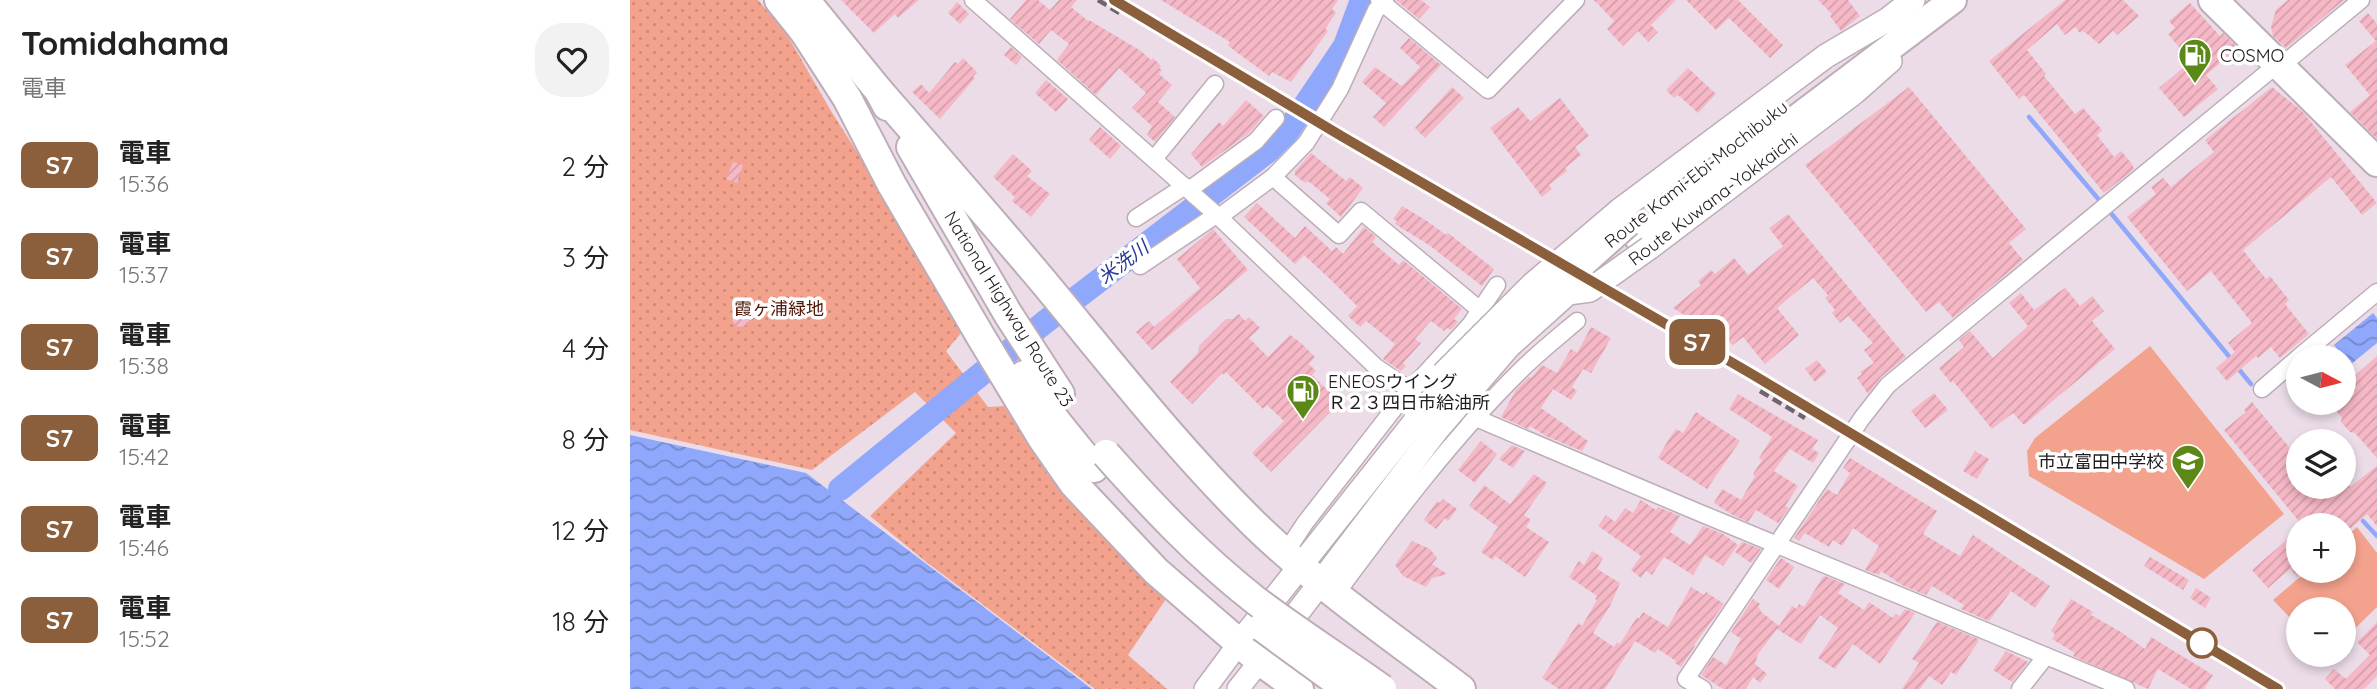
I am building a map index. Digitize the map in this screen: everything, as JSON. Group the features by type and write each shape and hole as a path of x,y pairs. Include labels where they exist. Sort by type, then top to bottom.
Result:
{"highway":[{"name":"National Highway Route 23","path":"779,0 803,13 878,91 994,325 1024,373 1071,410 1100,461 1166,546 1246,615 1347,689"},
{"path":"2213,0 2377,162"},
{"path":"803,13 892,185 994,325"},
{"path":"878,91 1042,280 1178,445 1228,499 1292,558 1461,689"},
{"path":"1024,373 1042,438 1074,484 1156,570 1250,652 1299,689"},
{"name":"National Highway Route 23","path":"1100,461 1257,601 1382,689"}],"main road":[{"path":"1634,230 1826,56 1886,20 1913,0"},
{"name":"Route Kami-Ebi-Mochibuku","path":"1426,425 1452,381 1634,230 1782,118 1926,0"},
{"name":"Route Kami-Ebi-Mochibuku","path":"1782,118 1953,0"},
{"name":"Route Kuwana-Yokkaichi","path":"1634,230 1855,92 1962,0"},
{"name":"Route Kami-Ebi-Mochibuku","path":"1568,293 1634,230"},
{"path":"1250,652 1292,558 1426,425 1568,293"},
{"path":"1250,652 1329,588 1426,425"}],"street":[{"path":"972,0 1187,188 1376,368 1410,390 2126,689"},
{"path":"1140,266 1273,177 1306,143 1353,65 1382,1 1488,90 1576,0"},
{"path":"1703,689 1686,679 1862,418 1888,385 2361,0"},
{"path":"1154,159 1215,84"},
{"path":"1136,218 1187,188 1256,141 1276,118"},
{"path":"1273,177 1339,235 1361,211 1480,310"},
{"path":"1292,558 1305,523 1410,390 1470,325 1497,285"},
{"path":"2314,345 2377,292"},
{"path":"1329,588 1476,418 1521,370 1577,321"},
{"path":"1470,325 1521,370"},
{"path":"2262,389 2286,369"},
{"path":"1239,689 1250,652"},
{"path":"1205,689 1250,652"},
{"path":"2020,689 2046,656"}],"green space":[{"name":"霞ヶ浦緑地","path":"630,0 758,0 786,33 831,111 903,224 962,332 946,351 988,407 1004,406 1048,475 1166,599 1128,655 1167,689 1095,689 925,561 870,516 956,433 915,392 812,470 630,430"},
{"path":"2150,346 2284,514 2204,579 2029,476 2027,451 2035,438"},
{"path":"2356,528 2377,553 2377,607 2356,627 2356,597 2286,597 2286,614 2273,600 2293,583 2356,583"}],"water":[{"path":"2373,313 2377,318 2377,343 2356,360 2356,345 2334,345"},
{"path":"630,435 806,473 1092,689 630,689"}],"building":[{"path":"841,0 919,0 898,18 895,14 874,33"},
{"path":"1026,0 1038,0 1050,10 1059,0 1077,0 1071,7 1088,21 1141,51 1151,60 1153,58 1161,66 1159,74 1172,85 1158,102 1175,117 1155,142 1147,135 1152,126 1132,108 1146,93 1119,68 1096,95 1057,60 1069,44 1051,30 1039,44 1010,19"},
{"path":"1161,0 1338,0 1332,9 1336,13 1325,29 1328,31 1291,82 1272,72 1269,76 1231,48 1228,45 1230,42"},
{"path":"1396,0 1421,0 1430,7 1419,19"},
{"path":"1594,0 1676,0 1651,25 1658,32 1648,42 1638,31 1623,46 1607,29 1614,21"},
{"path":"1686,0 1738,0 1783,45 1770,58 1729,18 1716,30"},
{"path":"1818,0 1848,0 1860,16 1841,31 1830,16 1832,14"},
{"path":"2065,0 2123,0 2139,16 2117,35 2113,31 2099,44 2075,27 2065,35 2057,24 2027,50 2075,114 2083,108 2102,130 2097,135 2114,157 2121,151 2132,164 2134,169 2104,193 2024,95 2019,99 1989,61"},
{"path":"2288,0 2344,0 2286,48 2273,36 2271,27 2276,10"},
{"path":"957,2 969,14 960,24 948,13"},
{"path":"2190,3 2220,36 2223,33 2238,48 2206,75 2218,89 2184,117 2159,88 2191,61 2168,34 2175,28 2169,21"},
{"path":"2368,13 2377,24 2377,139 2350,112 2370,95 2345,65 2376,41 2359,21"},
{"path":"1409,38 1441,65 1384,127 1373,117 1386,103 1362,82 1375,67 1402,86 1420,67 1400,48"},
{"path":"1011,47 1022,57 1016,65 1004,55"},
{"path":"963,58 977,72 973,77 975,78 940,119 912,92 921,84 929,93 955,62 958,64"},
{"path":"1688,68 1716,94 1698,113 1678,95 1674,98 1666,90"},
{"path":"1046,80 1068,99 1056,112 1035,93"},
{"path":"1452,87 1464,98 1425,138 1415,128"},
{"path":"1909,87 2026,229 2009,243 2023,260 1953,318 1939,302 1926,312 1805,165"},
{"path":"2272,87 2302,111 2377,203 2362,215 2331,177 2243,250 2266,279 2270,276 2289,300 2285,304 2309,334 2296,345 2286,345 2286,353 2280,358 2271,347 2227,381 2216,368 2235,352 2228,343 2252,323 2211,271 2187,291 2127,217 2156,194 2151,187 2163,178 2171,187 2214,152 2205,140"},
{"path":"1560,98 1589,136 1575,147 1581,155 1549,185 1552,189 1542,197 1490,128 1518,107 1530,121"},
{"path":"1246,100 1264,116 1249,133 1202,167 1191,154 1219,122 1223,126"},
{"path":"1100,127 1121,146 1110,159 1089,140"},
{"path":"1311,153 1346,181 1350,177 1363,188 1341,217 1326,203 1330,199 1308,181 1305,183 1295,175 1295,171"},
{"path":"1013,154 1032,171 1027,176 1050,194 1031,217 1012,201 1015,197 993,177"},
{"path":"733,162 743,165 737,183 726,179"},
{"path":"1257,203 1295,238 1305,226 1332,251 1336,247 1343,254 1364,227 1376,237 1372,242 1399,265 1403,260 1462,309 1454,319 1458,322 1451,330 1447,328 1444,331 1431,321 1415,339 1421,343 1403,363 1406,366 1401,371 1383,359 1395,344 1366,321 1360,327 1348,316 1357,306 1332,281 1304,255 1295,264 1244,217"},
{"path":"1402,206 1446,235 1448,233 1494,269 1482,286 1429,245 1395,224 1397,221 1393,219"},
{"path":"1788,214 1906,357 1881,377 1868,394 1857,378 1862,374 1860,372 1874,363 1864,350 1873,343 1848,316 1840,323 1832,313 1835,310 1825,298 1828,295 1813,278 1777,308 1799,335 1765,364 1743,337 1733,345 1673,308 1701,285 1698,281 1711,270 1715,274 1734,258 1748,275 1783,246 1769,228"},
{"path":"1213,229 1248,270 1152,350 1136,332 1149,321 1154,327 1200,288 1177,259"},
{"path":"2065,288 2080,306 2092,296 2104,311 2092,321 2115,349 2024,425 2013,413 1992,429 1939,368 1964,347 1959,340 1970,331 1993,358 2028,326 2009,303 2021,293 2034,310"},
{"path":"741,309 747,312 750,318 747,324 741,327 735,324 732,318 735,312"},
{"path":"1239,314 1245,321 1249,317 1260,328 1249,338 1268,357 1290,335 1301,343 1315,357 1309,364 1316,371 1312,375 1340,402 1271,472 1252,453 1284,421 1267,405 1263,409 1226,372 1192,404 1170,382 1198,353 1199,346 1226,319 1233,319"},
{"path":"1591,327 1611,338 1591,373 1583,369 1572,387 1577,391 1571,400 1553,389 1541,408 1588,441 1582,451 1530,426 1528,429 1501,417 1516,390 1542,365 1557,373 1571,349 1577,353"},
{"path":"2377,356 2377,458 2356,434 2356,429 2347,429 2341,422 2340,415 2356,415 2356,374"},
{"path":"1817,360 1827,372 1815,382 1805,369"},
{"path":"1934,393 1948,410 1925,428 1911,411"},
{"path":"1738,394 1818,440 1812,449 1819,453 1813,463 1790,449 1774,471 1798,486 1785,506 1789,508 1778,523 1756,510 1748,522 1714,503 1722,489 1741,500 1762,460 1759,458 1772,437 1729,409"},
{"path":"2252,402 2286,443 2286,499 2356,499 2356,482 2377,466 2377,526 2367,514 2356,524 2356,513 2292,513 2224,430 2246,412 2244,410"},
{"path":"1696,412 1740,441 1707,489 1658,458 1676,429 1683,433"},
{"path":"1481,441 1497,454 1475,483 1458,470"},
{"path":"1512,445 1525,451 1513,468 1499,459"},
{"path":"1975,451 1989,459 1977,479 1963,471"},
{"path":"1850,458 1937,511 1923,534 1960,556 1973,535 2050,586 2035,608 2011,591 1989,621 1961,609 1964,605 1932,586 1926,595 1902,585 1881,571 1879,575 1865,570 1879,546 1853,528 1842,546 1833,540 1829,547 1805,533 1799,541 1794,538 1827,489 1837,495 1850,473 1843,468"},
{"path":"1534,474 1547,483 1524,515 1531,520 1526,527 1549,542 1525,577 1495,556 1493,560 1481,552 1498,527 1469,506 1484,485 1510,504"},
{"path":"1443,499 1457,509 1448,521 1445,518 1436,529 1424,520 1437,501 1440,503"},
{"path":"1641,500 1656,510 1658,507 1680,516 1670,532 1690,545 1703,526 1723,534 1738,545 1723,566 1705,555 1693,575 1664,557 1652,575 1646,571 1641,578 1631,570 1641,556 1598,526 1606,515 1615,522 1625,508 1633,513"},
{"path":"2286,540 2286,572 2268,588 2252,570"},
{"path":"1412,541 1430,549 1437,558 1432,564 1447,574 1432,578 1426,587 1403,576 1395,565"},
{"path":"1742,542 1761,549 1751,563 1735,552"},
{"path":"1592,551 1603,558 1597,569 1620,583 1610,606 1593,633 1614,647 1617,642 1620,644 1643,612 1668,627 1691,587 1704,595 1706,592 1724,604 1681,667 1658,649 1655,653 1635,641 1605,689 1559,689 1542,678 1578,623 1582,626 1597,600 1597,596 1569,577 1579,561 1584,565"},
{"path":"2150,557 2189,580 2183,590 2144,566"},
{"path":"1781,558 1794,567 1779,589 1766,580"},
{"path":"1825,576 1845,584 1838,593 1864,610 1869,602 1893,618 1896,614 1900,616 1905,609 1915,613 1880,664 1853,644 1835,669 1818,658 1838,628 1820,615 1801,644 1777,629 1758,654 1755,664 1767,674 1760,683 1753,677 1746,689 1723,689 1701,675 1713,657 1726,665 1741,639 1731,632 1753,599 1760,604 1760,611 1779,626 1792,606 1797,609 1799,604 1804,607"},
{"path":"2196,588 2211,598 2205,608 2190,598"},
{"path":"2071,599 2145,649 2151,637 2213,675 2204,689 2191,689 2158,669 2148,689 2073,656 2075,653 2052,639 2055,634 2051,631"},
{"path":"1937,622 1978,639 1978,642 1956,675 1951,672 1942,685 1929,676 1920,689 1902,689 1919,663 1912,659"},
{"path":"2377,622 2377,676 2364,689 2335,689 2325,679 2334,669 2346,679 2370,655 2357,642"},
{"path":"2006,651 2028,662 2012,682 1993,670"}],"waterway":[{"name":"米洗川","path":"840,489 1045,322 1268,151 1287,132 1345,46 1362,0"},
{"path":"2029,117 2100,201"},
{"path":"2110,212 2232,360"},
{"path":"2237,367 2251,384"},
{"path":"2363,521 2377,536"}],"railway":[{"path":"1098,0 1121,14"},
{"path":"1114,0 1319,123 1750,373 2278,689"},
{"path":"1760,391 1805,418"}],"train":[{"name":"S7","path":"1114,0 1343,137 1852,433 2278,689"}],"place":[{"name":"COSMO","path":"2195,85"},
{"name":"ENEOSウイング Ｒ２３四日市給油所","path":"1303,421"},
{"name":"市立富田中学校","path":"2188,491"}]}
